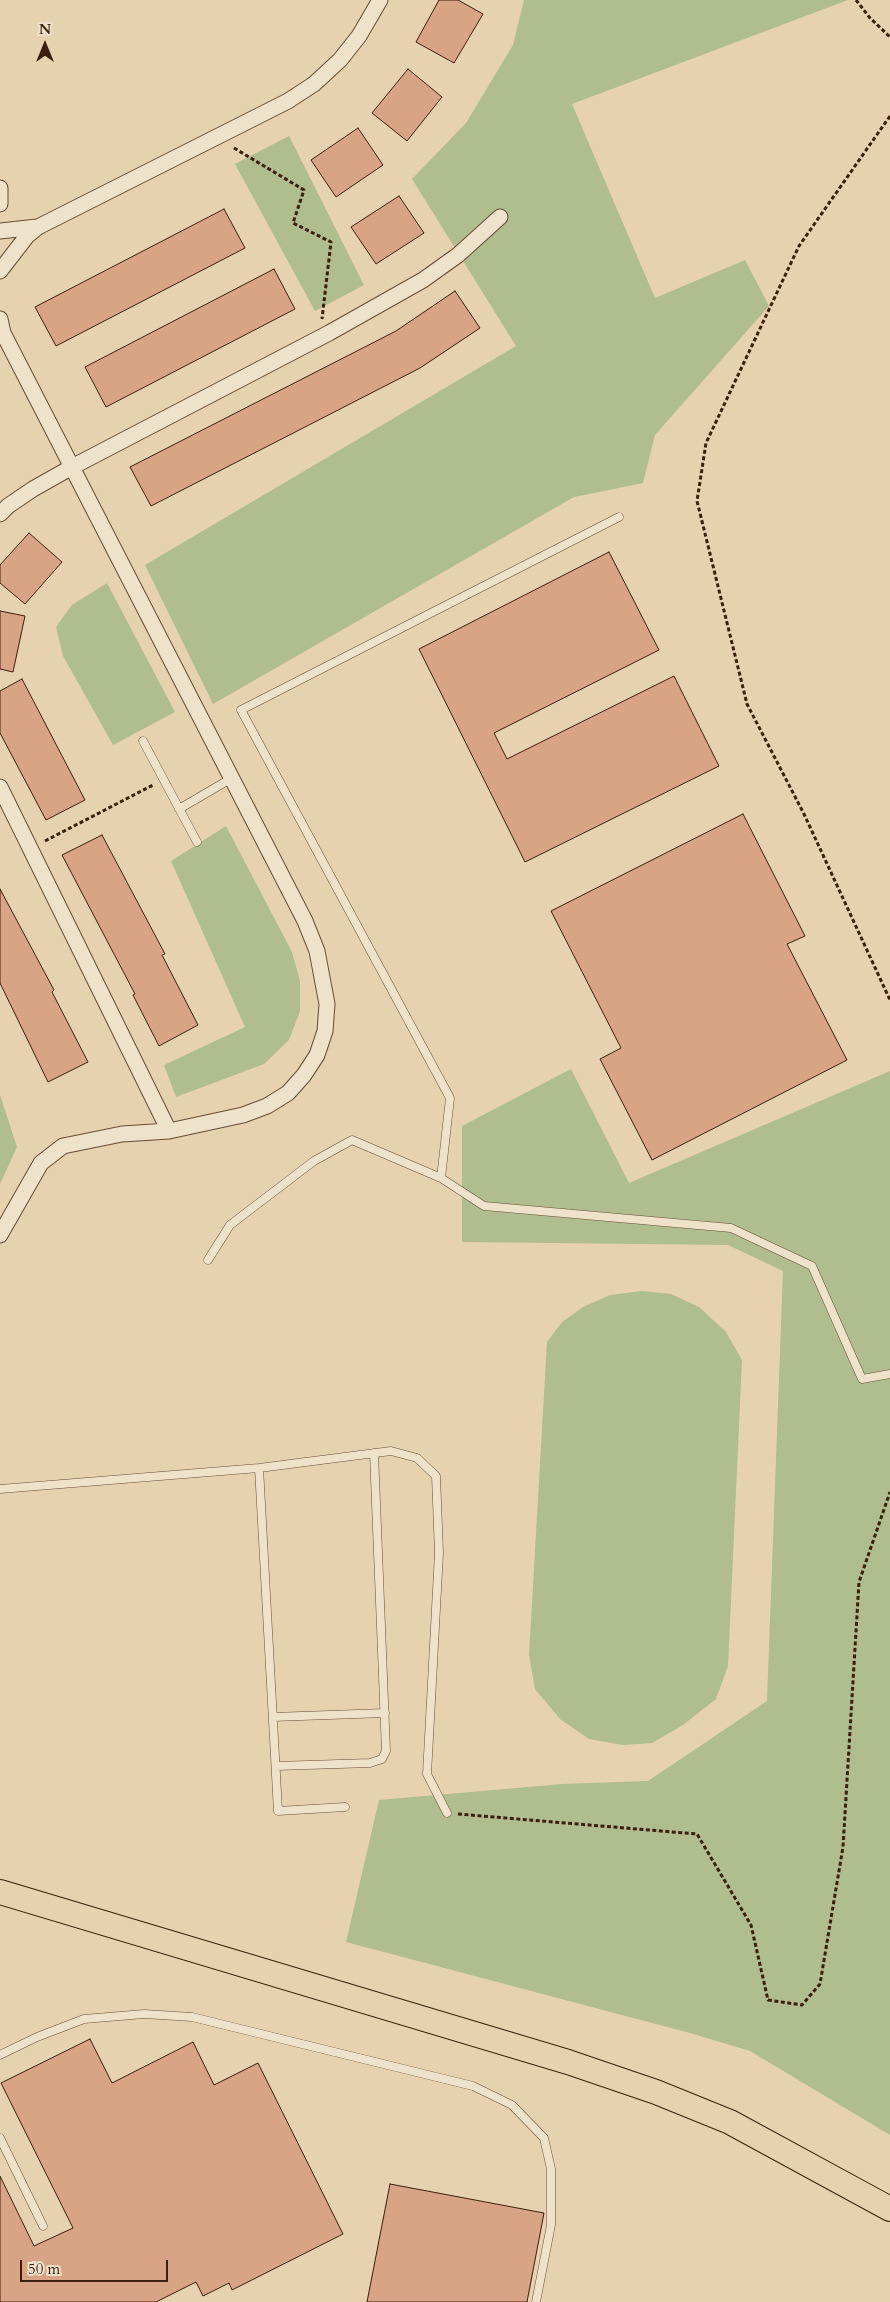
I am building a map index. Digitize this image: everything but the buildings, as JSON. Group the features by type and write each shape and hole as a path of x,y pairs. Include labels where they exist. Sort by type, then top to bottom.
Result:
{"main road":[{"path":"0,1882 52,1903 116,1925 568,2062 656,2092 730,2122 890,2209"},
{"path":"0,1892 51,1909 116,1925"}],"street":[{"path":"0,271 27,236 38,227 288,101 314,84 340,60 359,36 380,0"},
{"path":"0,188 0,204"},
{"path":"0,514 8,506 33,489 72,467 320,338 423,280 458,256 500,217"},
{"path":"0,231 38,227"},
{"path":"0,1235 41,1164 63,1146 122,1134 168,1130 243,1115 267,1106 288,1093 304,1075 317,1055 325,1031 327,1004 317,951 305,921 1,327"},
{"path":"0,787 168,1130"}],"lane":[{"path":"441,1178 450,1098 241,710 619,517"},
{"path":"143,741 197,842"},
{"path":"179,809 232,778"},
{"path":"208,1260 230,1225 314,1161 352,1140 441,1178 484,1206 731,1228 812,1266 862,1379 890,1374"},
{"path":"0,1489 259,1468 391,1451 417,1458 436,1476 438,1553 427,1774 447,1813"},
{"path":"276,1766 370,1763 382,1759 386,1751 374,1453"},
{"path":"259,1468 278,1811 345,1808"},
{"path":"273,1717 384,1713"},
{"path":"0,2055 37,2037 84,2019 144,2014 192,2017 473,2086 512,2105 544,2138 551,2169 551,2225 536,2302"},
{"path":"0,2138 43,2226"}],"path":[{"path":"856,0 870,18 890,37"},
{"path":"890,116 799,246 706,443 697,501 747,704 804,814 890,1000"},
{"path":"216,138 304,190 293,223 330,242 320,338"},
{"path":"31,848 163,779"},
{"path":"447,1813 697,1834 751,1925 768,2000 802,2005 820,1984 843,1847 859,1582 890,1492"}],"green space":[{"path":"524,0 848,0 572,104 655,298 745,260 769,306 655,435 643,483 574,497 213,704 145,565 516,346 412,179 466,123 513,45"},
{"path":"289,136 364,285 315,311 235,164"},
{"path":"107,583 175,712 113,745 63,656 56,627 72,605"},
{"path":"226,826 292,952 300,981 300,1011 289,1040 264,1064 176,1097 164,1065 245,1027 171,861"},
{"path":"571,1069 629,1183 890,1071 890,2135 750,2051 690,2033 346,1942 379,1800 562,1784 648,1781 767,1701 783,1271 728,1245 462,1242 462,1126"},
{"path":"0,1095 17,1147 0,1184"},
{"path":"642,1291 671,1294 699,1307 726,1332 742,1360 728,1666 716,1699 683,1725 652,1743 622,1745 589,1739 560,1719 535,1689 529,1655 547,1342 562,1322 583,1307 610,1295"}]}
